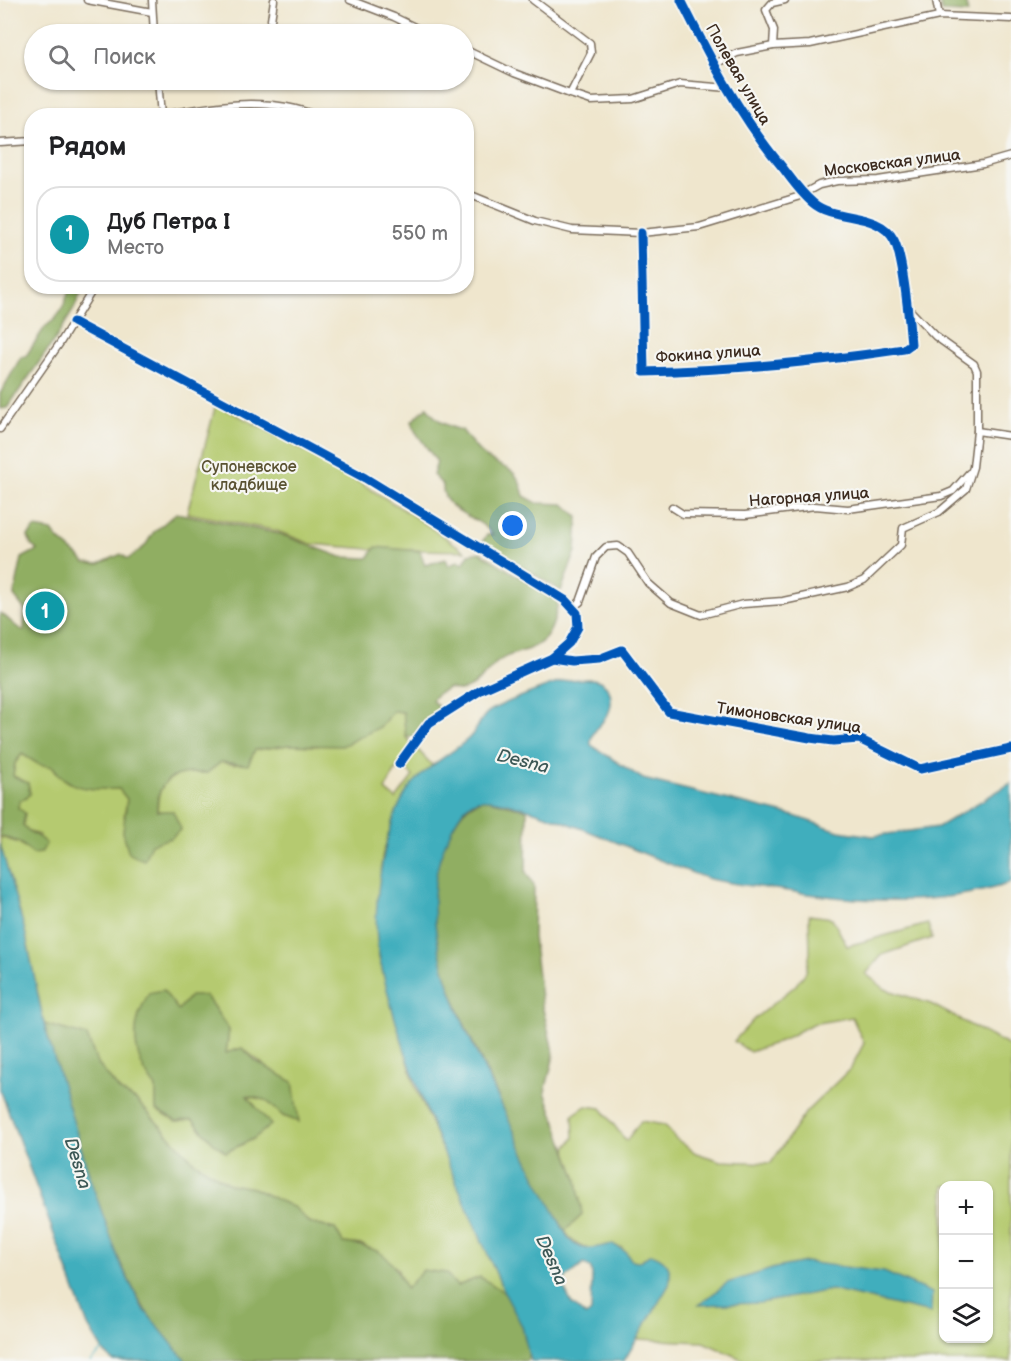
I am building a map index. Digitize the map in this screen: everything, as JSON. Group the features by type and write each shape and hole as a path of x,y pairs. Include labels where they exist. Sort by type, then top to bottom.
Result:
{"street":[{"path":"87,0 152,12"},
{"path":"152,0 153,24"},
{"path":"271,20 274,0"},
{"path":"350,0 406,24"},
{"path":"533,0 590,43 591,53 572,91"},
{"name":"Полевая улица","path":"681,0 740,113 804,194 820,208 865,220 888,231 895,242 908,307"},
{"path":"773,46 774,30 766,10 772,3 785,0"},
{"path":"936,0 939,16"},
{"path":"715,64 737,53 773,46 810,44 939,16 1011,19"},
{"path":"474,54 514,73 572,91 591,101 633,99 680,84 728,88"},
{"path":"159,90 160,108"},
{"path":"193,108 241,104 282,108"},
{"path":"0,142 24,141"},
{"name":"Московская улица","path":"474,196 535,221 563,228 641,233 699,227 804,194 819,185 837,181 879,180 983,164 1011,156"},
{"name":"Фокина улица","path":"641,233 644,372 698,371 904,349 911,344 908,307"},
{"path":"0,429 90,294"},
{"path":"573,607 584,595 596,557 606,547 618,546 628,553 648,583 671,603 701,615 743,604 783,601 833,591 864,580 901,545 903,528 913,521 939,512 966,489 973,467 977,431 978,384 974,364 935,336 908,307"},
{"path":"73,322 365,478 573,607 579,620 578,627 569,643 552,658 481,690 429,723 399,764"},
{"path":"977,431 1011,436"},
{"name":"Нагорная улица","path":"672,507 683,514 745,515 815,506 848,509 941,496 953,491 973,467"},
{"name":"Тимоновская улица","path":"552,658 572,661 599,659 622,650 669,712 764,727 810,738 833,741 859,739 920,769 1011,749"}],"green space":[{"path":"939,0 965,0 968,13 942,12"},
{"path":"68,294 80,294 74,309 54,341 7,408 0,409 0,394 21,357 26,356 45,327 62,310"},
{"name":"Супоневское кладбище","path":"216,404 344,473 465,551 369,549 311,544 277,531 187,513"},
{"path":"427,407 442,422 462,430 476,448 489,459 512,472 517,477 524,496 537,503 564,504 578,517 576,551 561,591 482,542 487,535 493,535 487,528 448,502 443,485 433,475 437,462 415,431 412,421"},
{"path":"176,513 280,534 341,557 368,558 376,547 420,551 425,565 446,559 449,566 458,561 463,564 469,554 480,552 558,601 554,619 542,642 500,660 480,680 467,688 459,690 449,688 438,693 432,700 441,710 428,718 413,737 406,737 403,712 393,711 380,727 342,746 288,745 255,750 248,765 221,762 207,773 186,773 170,778 160,790 157,811 173,811 181,829 171,838 151,844 144,860 129,854 123,832 127,799 119,789 91,789 74,785 59,775 53,767 38,764 22,754 15,763 13,776 28,783 30,794 19,802 18,808 25,813 23,825 46,844 41,853 33,854 19,842 0,836 0,613 24,631 25,610 14,596 22,558 37,550 31,545 28,536 35,528 52,531 85,563 99,564 121,554 128,559 145,546 153,533"},
{"path":"393,711 403,712 406,737 432,765 405,795 393,820 382,857 377,927 379,958 415,1086 505,1294 480,1277 457,1286 406,1290 397,1268 363,1245 343,1243 335,1229 309,1223 295,1208 253,1188 229,1184 193,1161 137,1101 120,1091 97,1063 87,1036 44,1024 25,931 0,844 0,837 19,843 33,854 39,835 27,831 23,825 24,813 18,808 19,802 30,794 28,783 13,776 15,763 22,754 38,763 53,767 59,776 119,789 127,799 124,817 151,844 159,841 157,812 161,789 166,781 175,776 207,773 221,762 235,765 255,750 288,745 317,746 380,727","holes":["399,764 413,776 396,799 385,790","206,996 229,1030 226,1053 242,1048 273,1072 283,1116 266,1100 246,1096 270,1125 253,1139 226,1152 213,1142 193,1120 176,1121 156,1110 156,1088"]},
{"path":"485,799 527,810 526,872 534,886 533,937 542,1005 554,1055 545,1092 577,1180 582,1215 565,1231 532,1175 465,1025 452,994 435,930 433,898 437,867 448,836 467,808"},
{"path":"809,915 832,918 847,946 928,924 932,938 882,955 866,974 885,989 931,1004 1011,1047 1011,1361 746,1361 703,1342 636,1339 647,1318 644,1258 638,1262 632,1261 621,1247 583,1247 571,1239 565,1231 582,1215 577,1180 566,1148 574,1138 573,1115 586,1106 601,1108 626,1141 641,1121 664,1125 675,1138 696,1153 721,1161 771,1163 806,1112 851,1068 864,1043 852,1017 812,1024 783,1040 750,1052 734,1041 754,1019 795,986 806,972 810,953"},
{"path":"163,990 178,1010 190,996 206,996 229,1030 226,1053 242,1048 257,1062 293,1082 299,1122 283,1116 266,1100 247,1096 271,1125 253,1139 226,1152 213,1142 193,1120 176,1121 156,1110 156,1088 142,1065 136,1042 136,1030 138,1018 149,993"},
{"path":"44,1024 87,1036 97,1063 120,1091 137,1101 193,1161 229,1184 253,1188 295,1208 309,1223 335,1229 343,1243 376,1250 395,1268 406,1289 423,1270 446,1273 457,1286 480,1277 496,1287 509,1299 518,1316 528,1346 527,1361 186,1361 159,1330 135,1292 115,1250 82,1156"}],"water":[{"name":"Desna","path":"570,680 598,680 605,685 609,690 611,702 607,716 594,732 591,745 643,779 794,816 839,831 873,836 938,827 1011,783 1011,883 952,896 893,900 834,897 734,884 689,872 519,806 493,800 471,803 456,821 449,835 437,871 434,908 438,946 463,1022 528,1162 570,1240 582,1248 613,1244 626,1252 632,1261 638,1262 651,1254 668,1265 670,1274 669,1285 624,1361 530,1361 522,1326 505,1294 451,1171 403,1046 380,960 377,942 377,899 384,853 396,812 404,796 417,779 468,739 491,710 552,685","holes":["584,1264 591,1269 591,1312 586,1316 572,1304 561,1282"]},
{"name":"Desna","path":"0,844 25,931 44,1024 93,1187 120,1263 142,1307 186,1361 113,1361 103,1351 88,1326 0,1089"},
{"path":"805,1262 884,1272 932,1293 931,1313 831,1290 760,1303 699,1305 727,1283 775,1268"}],"waterway":[{"path":"90,1361 103,1350"}],"cycle path":[{"path":"641,233 644,372 742,367 839,358 904,349 911,344 903,275 894,240 878,225 822,209 801,191 753,129 715,66 681,0"},
{"path":"73,322 365,478 565,600 577,613 578,627 569,643 552,658 481,690 429,723 399,764"},
{"path":"552,658 572,661 599,659 622,650 669,712 810,738 833,741 859,739 920,769 1011,749"}],"place":[{"name":"Дуб Петра I","path":"45,611"}]}
